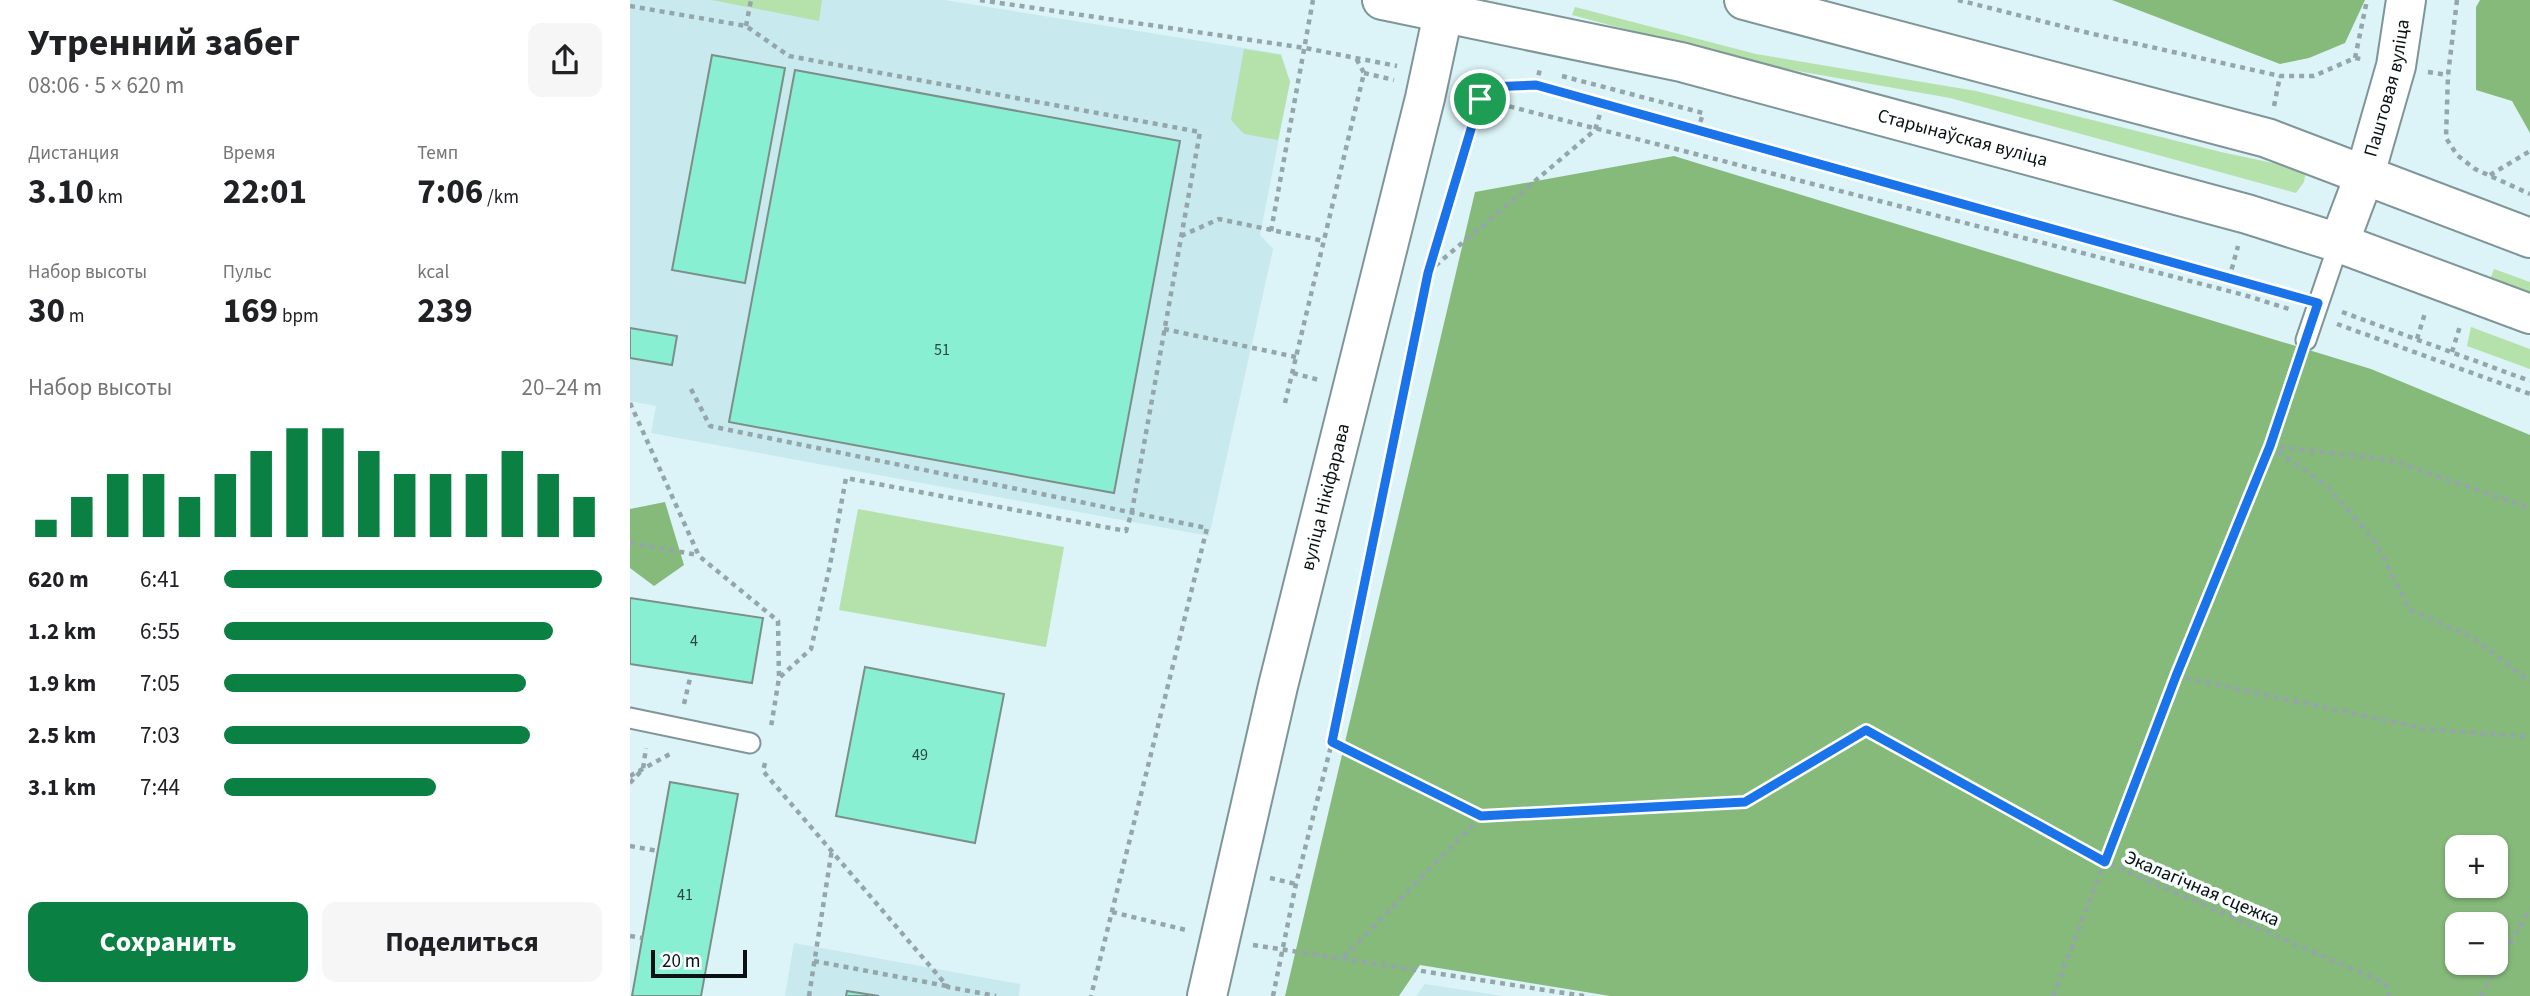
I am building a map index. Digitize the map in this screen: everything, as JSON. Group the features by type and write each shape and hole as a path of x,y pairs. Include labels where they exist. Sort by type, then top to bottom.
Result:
{"main road":[{"name":"Старынаўская вуліца","path":"1382,0 1445,7 1681,62 2247,214 2339,243 2530,314"},
{"path":"1744,0 2267,138 2530,238"},
{"name":"Паштовая вуліца","path":"2339,243 2365,174 2396,66 2406,0"},
{"name":"вуліца Нікіфарава","path":"1207,996 1278,686 1428,87 1445,7"}],"lane":[{"path":"2306,340 2339,243"},
{"path":"630,718 750,743"}],"path":[{"path":"746,26 751,0"},
{"path":"980,0 1355,57 1364,73 1285,404"},
{"path":"1271,231 1313,0"},
{"path":"1958,0 2280,76 2314,76 2355,58 2448,75"},
{"path":"2355,58 2367,0"},
{"path":"2457,0 2448,75 2446,138 2457,155 2489,176 2530,194"},
{"path":"630,6 746,26 789,56 1200,132 1132,511 1126,531 846,478 811,649 779,678"},
{"path":"1540,71 1703,113 1698,130"},
{"path":"1364,73 1480,99 2245,295 2316,310 2350,328 2530,394"},
{"path":"1273,996 1332,742 1428,273 1480,99 1486,87 1536,85 1698,130 2316,310 2530,381"},
{"path":"1428,273 1595,130 1603,104"},
{"path":"2489,176 2530,151"},
{"path":"1181,236 1219,219 1324,242"},
{"path":"1164,329 1296,357"},
{"path":"2053,996 2176,676 2270,446 2306,340"},
{"path":"691,388 710,426 1207,528 1091,996"},
{"path":"630,403 699,556 778,621 779,678 770,731"},
{"path":"2270,446 2390,460 2530,508"},
{"path":"2270,446 2326,485 2375,541 2410,610 2472,637 2530,682"},
{"path":"630,543 699,556"},
{"path":"2176,676 2427,729 2530,737"},
{"path":"630,783 643,769 650,723"},
{"name":"Экалагічная сцежка","path":"1481,816 1745,802 1866,730 2105,862 2385,984 2389,996"},
{"path":"1332,742 1481,816 1344,957"},
{"path":"766,757 763,771 832,848 948,987"},
{"path":"630,846 658,851"},
{"path":"809,996 832,848"},
{"path":"2481,996 2530,908"},
{"path":"630,936 642,938"},
{"path":"1282,950 1344,957 1584,996"},
{"path":"814,961 996,996"}],"shaded area":[{"path":"630,0 944,0 1281,54 1290,82 1260,235 1273,249 1209,536 651,433 656,406 630,401"},
{"path":"794,943 1020,984 1019,996 785,996"},
{"path":"1425,984 1503,996 1416,996"}],"green space":[{"path":"712,0 822,0 819,21"},
{"path":"2112,0 2365,0 2345,43 2309,58 2280,64"},
{"path":"2480,0 2530,0 2530,133 2512,101 2476,90 2476,7"},
{"path":"1575,7 1756,54 1976,91 2221,152 2306,170 2304,182 2296,193 1950,98 1752,63 1572,15"},
{"path":"1244,49 1281,55 1290,82 1278,140 1244,134 1231,120"},
{"path":"1674,156 2371,369 2530,435 2530,996 1610,996 1420,965 1399,996 1285,996 1475,192"},
{"path":"2494,269 2530,282 2530,297 2489,283"},
{"path":"2471,327 2530,349 2530,369 2467,346"},
{"path":"665,502 684,565 654,586 630,568 630,509"},
{"path":"858,509 1064,547 1046,647 839,610"}],"building":[{"path":"712,55 785,68 745,283 672,270"},
{"path":"795,70 1180,141 1114,493 729,422"},
{"path":"630,328 677,336 672,365 630,358"},
{"path":"630,598 763,618 752,683 630,664"},
{"path":"865,667 1004,694 975,843 836,816"},
{"path":"670,782 738,794 701,996 632,996"},
{"path":"847,991 879,996 846,996"}],"route":[{"path":"1536,85 2318,303 2270,446 2176,676 2105,862 1866,730 1745,802 1481,816 1332,742 1428,273 1480,99 1486,87 1536,85"}]}
